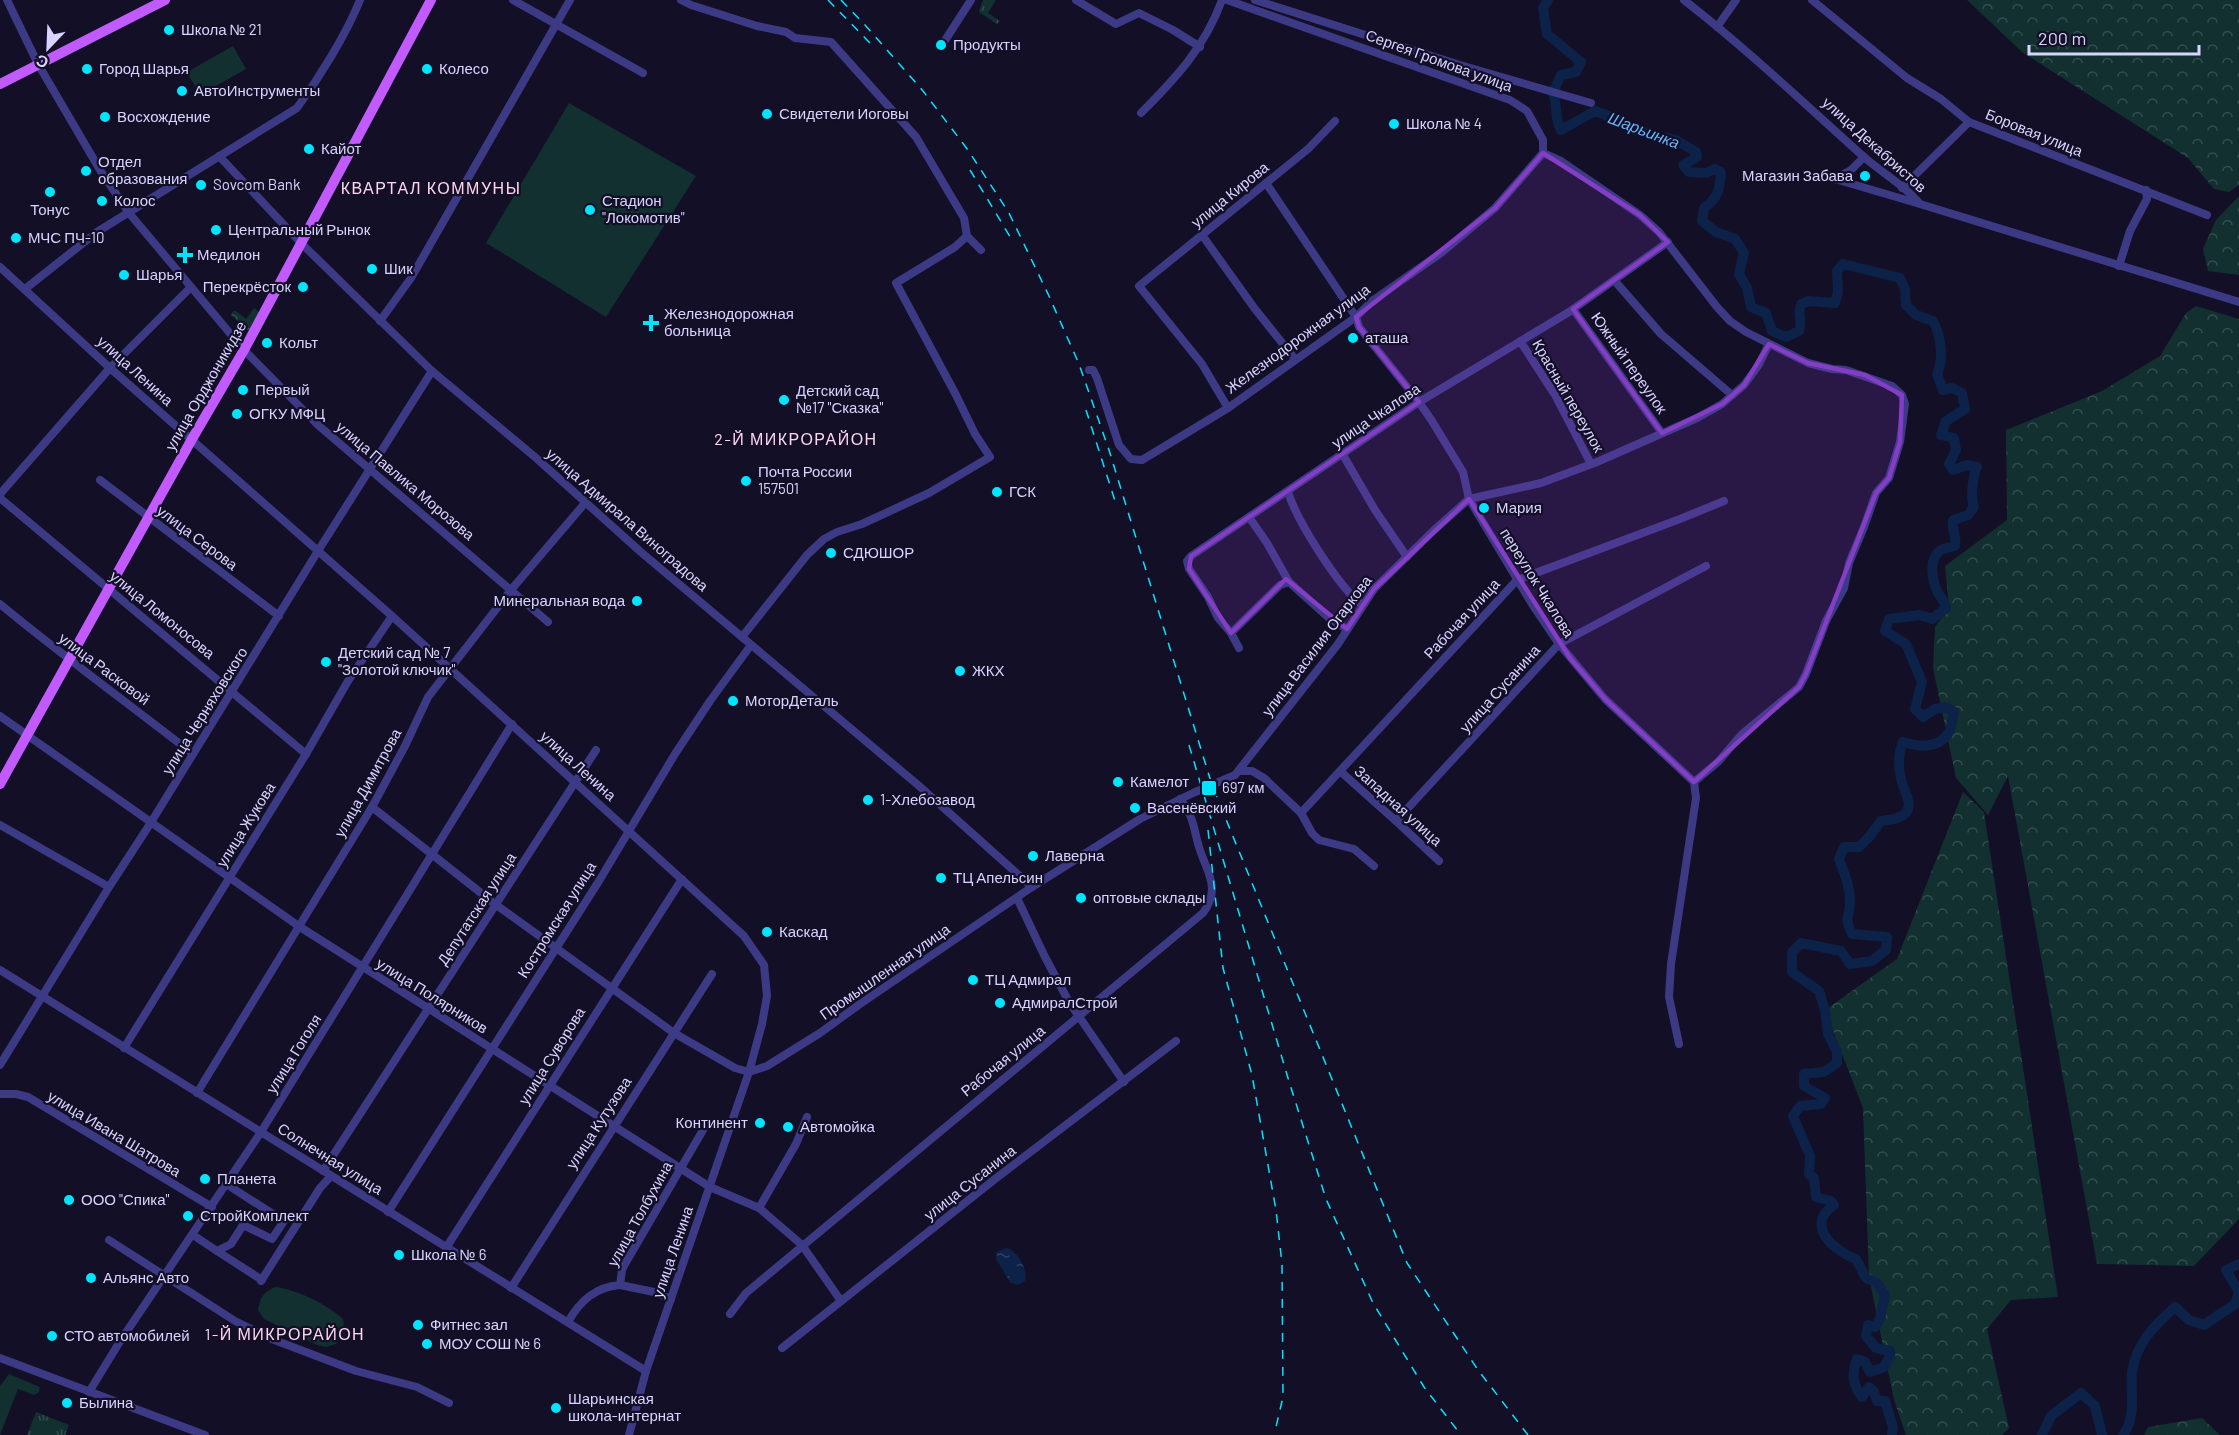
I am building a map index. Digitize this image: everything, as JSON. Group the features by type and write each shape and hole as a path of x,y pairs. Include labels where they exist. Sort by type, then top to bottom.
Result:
{"main road":[{"path":"0,84 165,0"},
{"name":"улица Орджоникидзе","path":"0,784 244,350 431,0"}],"street":[{"name":"улица Павлика Морозова","path":"7,0 38,64 100,170 129,213 244,350 318,425 548,622"},
{"path":"25,289 97,232 297,108 354,15 360,0"},
{"path":"513,0 643,73"},
{"path":"380,321 411,278 570,0"},
{"path":"681,0 757,26 786,32 795,38 831,42 916,137 964,218 967,236 981,250"},
{"path":"944,42 971,0"},
{"path":"1076,0 1116,24 1139,13 1200,47"},
{"path":"1141,113 1200,47 1215,20 1222,0"},
{"name":"Сергея Громова улица","path":"1227,0 1510,100 1527,111 1543,140 1543,153"},
{"path":"1255,0 1438,58 1592,103"},
{"name":"улица Декабристов","path":"1684,0 1786,86 1864,157 1915,197 1920,204 2239,302"},
{"path":"1717,27 1736,0"},
{"name":"Боровая улица","path":"1812,0 1907,78 1941,99 1969,122 2207,215"},
{"name":"улица Кирова","path":"1228,408 1202,364 1139,286 1308,149 1335,120"},
{"path":"1902,188 1969,122"},
{"path":"1543,153 1561,160 1640,216 1668,242 1730,321 1808,363 1846,370 1892,386 1902,395 1905,404 1900,442 1889,477 1876,493 1849,563 1844,588 1827,621 1799,687 1742,735 1718,762 1694,782 1696,798 1675,930 1669,997 1679,1044"},
{"name":"Железнодорожная улица","path":"1089,370 1094,370 1119,445 1131,459 1142,460 1228,408 1441,253 1496,208 1543,153"},
{"name":"улица Адмирала Виноградова","path":"219,156 302,244 432,370 751,645 918,785 1032,887"},
{"path":"1864,157 1851,170 1835,179 1920,204"},
{"name":"переулок Чкалова","path":"1266,183 1356,317 1359,327 1419,402 1463,472 1469,499 1516,580 1559,644 1605,699 1694,782"},
{"path":"2119,266 2130,231 2147,199 2146,190"},
{"path":"1202,235 1255,309 1295,358"},
{"path":"742,637 807,555 824,539 929,493 990,457 975,434 896,283 955,247 967,236"},
{"name":"улица Чкалова","path":"1239,648 1231,633 1218,618 1208,597 1189,569 1187,561 1205,545 1288,492 1419,402 1573,309 1668,242"},
{"name":"улица Ленина","path":"0,267 110,368 392,616 682,879 744,936 764,965 767,996 749,1072 646,1371 629,1435"},
{"path":"1614,280 1661,334 1732,395"},
{"path":"0,496 110,368 191,287"},
{"name":"Южный переулок","path":"1573,309 1662,433"},
{"name":"Красный переулок","path":"1520,341 1555,395 1591,464"},
{"path":"1469,499 1541,483 1591,464 1705,413 1722,404 1744,385 1758,366 1769,344"},
{"name":"улица Черняховского","path":"0,1065 432,370"},
{"path":"1343,454 1375,510 1407,557"},
{"name":"улица Серова","path":"100,480 279,616"},
{"path":"1288,492 1326,561 1362,606"},
{"name":"улица Ломоносова","path":"0,496 306,754"},
{"name":"улица Василия Огаркова","path":"1180,799 1230,778 1239,771 1362,606 1407,557 1469,499"},
{"name":"Рабочая улица","path":"1301,813 1516,580 1724,501"},
{"name":"улица Димитрова","path":"197,1093 372,807 428,697 511,590 585,503"},
{"path":"1249,517 1289,582 1329,618 1347,629"},
{"name":"улица Сусанина","path":"1396,821 1559,644 1706,566"},
{"path":"1231,633 1280,585 1289,582"},
{"name":"улица Расковой","path":"0,604 69,661 193,754"},
{"name":"улица Жукова","path":"124,1048 306,754 348,681 392,616"},
{"name":"Костромская улица","path":"388,1212 710,701 751,645"},
{"name":"улица Полярников","path":"0,716 229,879 362,968 710,1187 759,1208 802,1245 842,1301"},
{"name":"улица Гоголя","path":"89,1392 119,1342 261,1132 512,724"},
{"name":"Депутатская улица","path":"323,1171 597,750"},
{"path":"1239,771 1252,771 1258,774 1301,813 1312,833 1319,840 1354,849 1374,866"},
{"name":"Западная улица","path":"1340,771 1439,861"},
{"name":"Рабочая улица","path":"730,1314 746,1293 802,1245 1191,924 1210,904 1212,885 1206,862 1199,848 1191,815 1180,799"},
{"name":"Промышленная улица","path":"749,1072 766,1066 820,1034 860,1004 1032,887 1140,819 1180,799"},
{"path":"372,807 495,904 674,1033 735,1068 749,1072"},
{"path":"0,825 109,887"},
{"name":"улица Суворова","path":"446,1248 682,879"},
{"path":"1017,898 1045,957 1079,1017 1124,1082"},
{"name":"Солнечная улица","path":"0,970 646,1371"},
{"name":"улица Кутузова","path":"511,1288 712,974"},
{"name":"улица Сусанина","path":"782,1348 995,1179 1176,1041"},
{"name":"улица Ивана Шатрова","path":"0,1094 28,1097 212,1207"},
{"path":"759,1208 796,1144 807,1117"},
{"name":"улица Толбухина","path":"568,1322 574,1312 596,1290 620,1284 621,1270 703,1131"},
{"path":"193,1235 261,1280 320,1188 332,1176"},
{"path":"217,1251 231,1244 243,1225 272,1239 284,1221 226,1184"},
{"path":"109,1240 235,1321 269,1338 356,1371 417,1387 449,1403"},
{"path":"620,1284 654,1292 671,1299"},
{"path":"0,1358 205,1435"}],"highlighted area":[{"path":"1543,153 1640,215 1668,242 1573,309 1662,433 1722,404 1744,385 1769,344 1808,363 1865,375 1902,395 1900,442 1889,478 1876,493 1806,674 1799,687 1694,782 1605,699 1570,658 1469,499 1374,589 1347,629 1286,579 1231,633 1189,569 1191,556 1419,402 1359,327 1356,317 1495,208"}],"green space":[{"path":"983,0 996,0 988,13 1000,21 997,24 979,12"},
{"path":"1967,0 2239,0 2239,185 2229,192 2214,189 2188,158 2022,52"},
{"path":"233,46 246,69 200,95 187,72"},
{"name":"Стадион \"Локомотив\"","path":"569,103 696,176 606,317 486,243"},
{"path":"2239,196 2239,275 2208,271 2203,249 2216,220"},
{"path":"2196,306 2239,319 2239,1219 2194,1266 2097,1264 2008,776 1988,815 1956,778 1933,668 1935,627 1949,608 1945,566 2007,520 2006,430 2102,391 2160,356 2186,313"},
{"path":"254,308 260,313 249,331 231,315 233,311 236,311 246,319"},
{"path":"1963,792 1984,812 2058,1297 2011,1300 1987,1329 2009,1428 2002,1435 1906,1435 1894,1400 1869,1277 1863,1108 1825,1010 1897,959"},
{"path":"275,1287 311,1298 343,1319 344,1327 336,1344 326,1347 317,1345 264,1319 258,1310 261,1298"},
{"path":"9,1374 40,1387 39,1392 34,1395 18,1389 0,1435 0,1386"},
{"path":"36,1412 69,1425 65,1435 27,1435"},
{"path":"2202,1418 2220,1435 2144,1435 2148,1427"}],"water":[{"path":"1007,1248 1015,1253 1024,1267 1025,1281 1018,1285 1010,1282 996,1259 996,1252"}],"waterway":[{"name":"Шарьинка","path":"1548,0 1543,8 1547,34 1581,62 1576,72 1561,75 1554,90"},
{"name":"Шарьинка","path":"1553,93 1561,130 1595,111 1619,120 1633,130 1676,140 1696,152 1697,157 1683,165 1689,172 1706,173 1715,169 1721,172 1717,193 1704,208 1702,221 1716,232 1735,239 1744,253 1739,274 1747,288 1751,307 1766,313 1772,331 1786,337 1799,331 1801,304 1809,301 1835,303 1838,292 1837,271 1843,264 1900,278 1905,289 1906,305 1916,315 1933,321 1936,327 1941,355 1937,374 1943,390 1952,388 1962,393 1965,409 1946,421 1941,435 1954,438 1956,450 1949,464 1953,470 1967,465 1977,467 1972,487 1974,507 1968,515 1953,520 1955,546 1941,550 1934,559 1935,586 1946,608 1932,619 1920,615 1889,619 1885,631 1906,644 1922,682 1915,709 1923,717 1935,709 1946,707 1954,712 1951,728 1945,738 1934,744 1922,746 1903,742 1899,756 1899,769 1908,800 1908,809 1900,817 1881,821 1859,847 1844,847 1839,859 1849,890 1850,907 1847,920 1852,934 1887,937 1886,950 1872,961 1850,964 1841,951 1801,943 1792,952 1792,972 1819,991 1825,1010 1828,1034 1837,1052 1837,1063 1824,1072 1804,1074 1804,1086 1825,1098 1821,1104 1800,1106 1793,1116 1810,1156 1809,1174 1814,1178 1816,1197 1831,1201 1834,1205 1825,1213 1822,1229 1831,1244 1856,1259 1866,1278 1877,1283 1885,1295 1880,1319 1875,1327 1868,1325 1866,1336 1876,1348 1890,1351 1890,1356 1884,1367 1870,1372 1865,1362 1857,1359 1854,1374 1855,1384 1862,1397 1869,1387 1874,1392 1877,1401 1885,1401 1893,1427 1892,1435"},
{"name":"Шарьинка","path":"2239,1264 2226,1270 2239,1292"},
{"name":"Шарьинка","path":"2123,1435 2130,1420 2134,1362 2148,1335 2175,1307 2189,1320 2204,1325 2235,1304 2239,1293"},
{"name":"Шарьинка","path":"2042,1435 2051,1416 2081,1393 2095,1406 2102,1435"}],"railway":[{"path":"828,0 870,43"},
{"path":"841,0 923,91 968,150 1009,213 1049,296 1079,364 1109,450 1212,785 1407,1263 1478,1370 1528,1435"},
{"path":"970,170 1012,240"},
{"path":"1086,410 1116,504"},
{"path":"1189,745 1326,1199 1373,1303 1424,1387 1461,1435"},
{"path":"1208,830 1223,968 1252,1075 1276,1210 1282,1264 1283,1397 1276,1427"}],"place":[{"name":"Школа № 21","path":"169,30"},
{"name":"Продукты","path":"941,45"},
{"name":"Город Шарья","path":"87,69"},
{"name":"Колесо","path":"427,69"},
{"name":"АвтоИнструменты","path":"182,91"},
{"name":"Свидетели Иоговы","path":"767,114"},
{"name":"Восхождение","path":"105,117"},
{"name":"Школа № 4","path":"1394,124"},
{"name":"Кайот","path":"309,149"},
{"name":"Отдел образования","path":"86,171"},
{"name":"Магазин Забава","path":"1865,176"},
{"name":"Sovcom Bank","path":"201,185"},
{"name":"Тонус","path":"50,192"},
{"name":"Колос","path":"102,201"},
{"name":"Стадион \"Локомотив\"","path":"590,210"},
{"name":"Центральный Рынок","path":"216,230"},
{"name":"МЧС ПЧ-10","path":"16,238"},
{"name":"Медилон","path":"185,255"},
{"name":"Шик","path":"372,269"},
{"name":"Шарья","path":"124,275"},
{"name":"Перекрёсток","path":"303,287"},
{"name":"Железнодорожная больница","path":"651,323"},
{"name":"аташа","path":"1353,338"},
{"name":"Кольт","path":"267,343"},
{"name":"Первый","path":"243,390"},
{"name":"Детский сад №17 \"Сказка\"","path":"784,400"},
{"name":"ОГКУ МФЦ","path":"237,414"},
{"name":"Почта России 157501","path":"746,481"},
{"name":"ГСК","path":"997,492"},
{"name":"Мария","path":"1484,508"},
{"name":"СДЮШОР","path":"831,553"},
{"name":"Минеральная вода","path":"637,601"},
{"name":"Детский сад № 7 \"Золотой ключик\"","path":"326,662"},
{"name":"ЖКХ","path":"960,671"},
{"name":"МоторДеталь","path":"733,701"},
{"name":"Камелот","path":"1118,782"},
{"name":"697 км","path":"1209,788"},
{"name":"1-Хлебозавод","path":"868,800"},
{"name":"Васенёвский","path":"1135,808"},
{"name":"Лаверна","path":"1033,856"},
{"name":"ТЦ Апельсин","path":"941,878"},
{"name":"оптовые склады","path":"1081,898"},
{"name":"Каскад","path":"767,932"},
{"name":"ТЦ Адмирал","path":"973,980"},
{"name":"АдмиралСтрой","path":"1000,1003"},
{"name":"Континент","path":"760,1123"},
{"name":"Автомойка","path":"788,1127"},
{"name":"Планета","path":"205,1179"},
{"name":"ООО \"Спика\"","path":"69,1200"},
{"name":"СтройКомплект","path":"188,1216"},
{"name":"Школа № 6","path":"399,1255"},
{"name":"Альянс Авто","path":"91,1278"},
{"name":"Фитнес зал","path":"418,1325"},
{"name":"СТО автомобилей","path":"52,1336"},
{"name":"МОУ СОШ № 6","path":"427,1344"},
{"name":"Былина","path":"67,1403"},
{"name":"Шарьинская школа-интернат","path":"556,1408"}],"district":[{"name":"КВАРТАЛ КОММУНЫ","path":"431,188"},
{"name":"2-Й МИКРОРАЙОН","path":"796,439"},
{"name":"1-Й МИКРОРАЙОН","path":"285,1334"}]}
